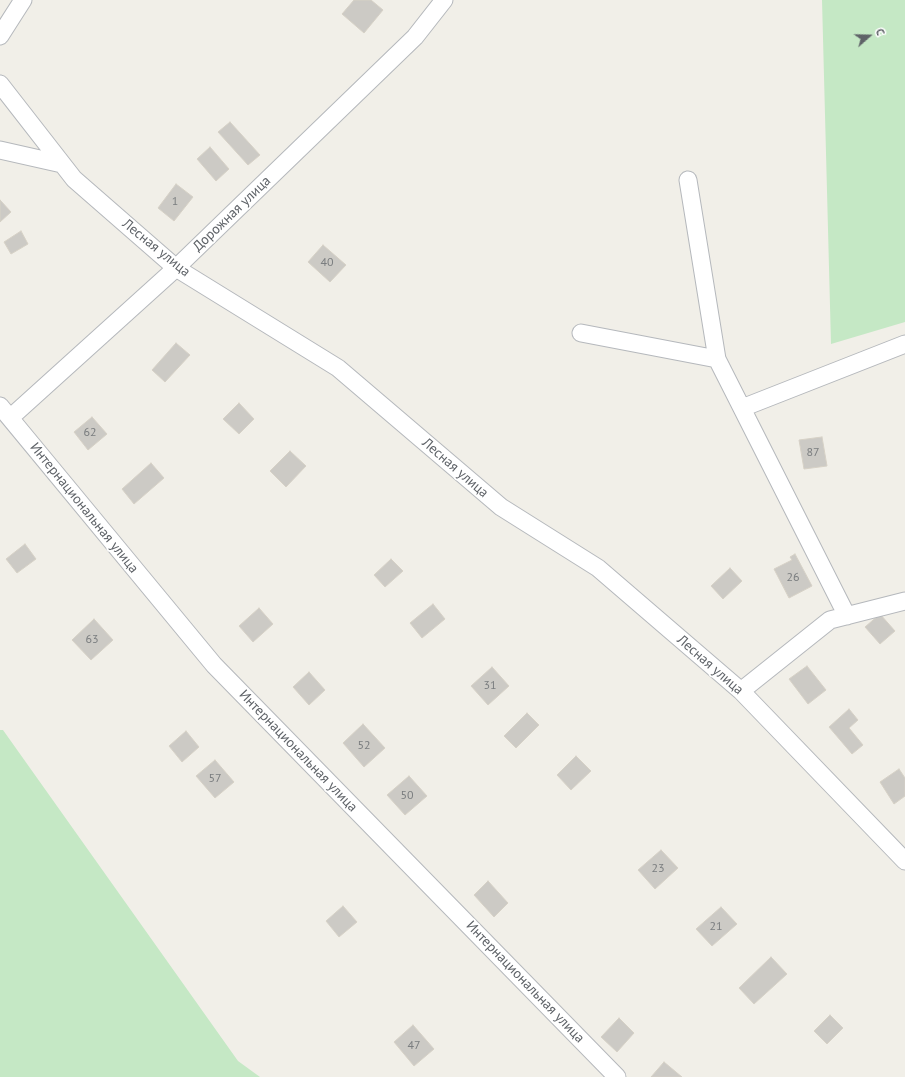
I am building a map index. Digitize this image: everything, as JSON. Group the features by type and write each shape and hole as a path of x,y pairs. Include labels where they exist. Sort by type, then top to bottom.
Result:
{"street":[{"path":"0,36 23,0"},
{"name":"Дорожная улица","path":"5,412 176,268 415,37 444,0"},
{"name":"Лесная улица","path":"0,84 74,179 176,268 338,368 501,507 598,568 741,691 905,861"},
{"path":"0,150 62,164"},
{"path":"688,180 717,358 846,616"},
{"path":"581,333 717,358"},
{"path":"742,408 905,344"},
{"name":"Интернациональная улица","path":"5,412 214,665 617,1077"},
{"path":"741,691 830,620 905,601"}],"green space":[{"path":"822,0 905,0 905,322 831,344"},
{"path":"0,730 3,730 238,1061 260,1077 0,1077"}],"building":[{"path":"354,0 371,0 383,10 364,33 342,14"},
{"path":"230,122 260,155 248,165 218,132"},
{"path":"210,147 229,169 216,181 197,159"},
{"path":"176,184 193,197 174,221 158,208"},
{"path":"0,200 11,212 0,222"},
{"path":"21,231 28,244 11,254 4,242"},
{"path":"323,245 346,265 330,282 308,262"},
{"path":"176,343 190,355 165,382 152,370"},
{"path":"239,403 254,419 239,434 223,419"},
{"path":"92,417 107,434 88,450 74,432"},
{"path":"822,437 827,466 804,469 799,440"},
{"path":"290,451 306,466 286,487 270,471"},
{"path":"151,463 164,478 134,504 122,489"},
{"path":"25,544 36,559 17,573 6,559"},
{"path":"795,554 812,586 789,598 774,569 792,560 790,557"},
{"path":"391,559 403,571 385,587 374,575"},
{"path":"730,568 742,581 723,599 711,586"},
{"path":"433,604 445,619 422,638 410,623"},
{"path":"259,608 273,624 253,642 239,626"},
{"path":"880,614 895,631 880,644 865,627"},
{"path":"94,619 113,640 91,660 72,640"},
{"path":"807,666 826,690 808,704 789,679"},
{"path":"492,667 509,686 488,705 471,686"},
{"path":"309,672 325,690 309,705 293,687"},
{"path":"849,709 858,720 849,728 863,745 852,754 829,727"},
{"path":"527,713 539,725 516,748 504,736"},
{"path":"363,724 385,748 364,767 343,743"},
{"path":"186,731 199,747 182,762 169,746"},
{"path":"576,756 591,771 571,790 557,775"},
{"path":"215,760 234,782 215,798 196,776"},
{"path":"899,769 905,778 905,796 894,804 880,782"},
{"path":"409,776 427,796 405,815 387,795"},
{"path":"661,850 678,868 655,889 638,870"},
{"path":"488,881 508,903 494,917 474,895"},
{"path":"343,906 357,922 339,937 326,921"},
{"path":"721,907 737,924 712,946 696,929"},
{"path":"771,957 787,974 754,1004 739,988"},
{"path":"830,1015 843,1028 827,1044 814,1031"},
{"path":"619,1018 634,1033 617,1052 601,1037"},
{"path":"413,1025 434,1049 414,1066 394,1042"},
{"path":"664,1062 682,1077 651,1077"}]}
